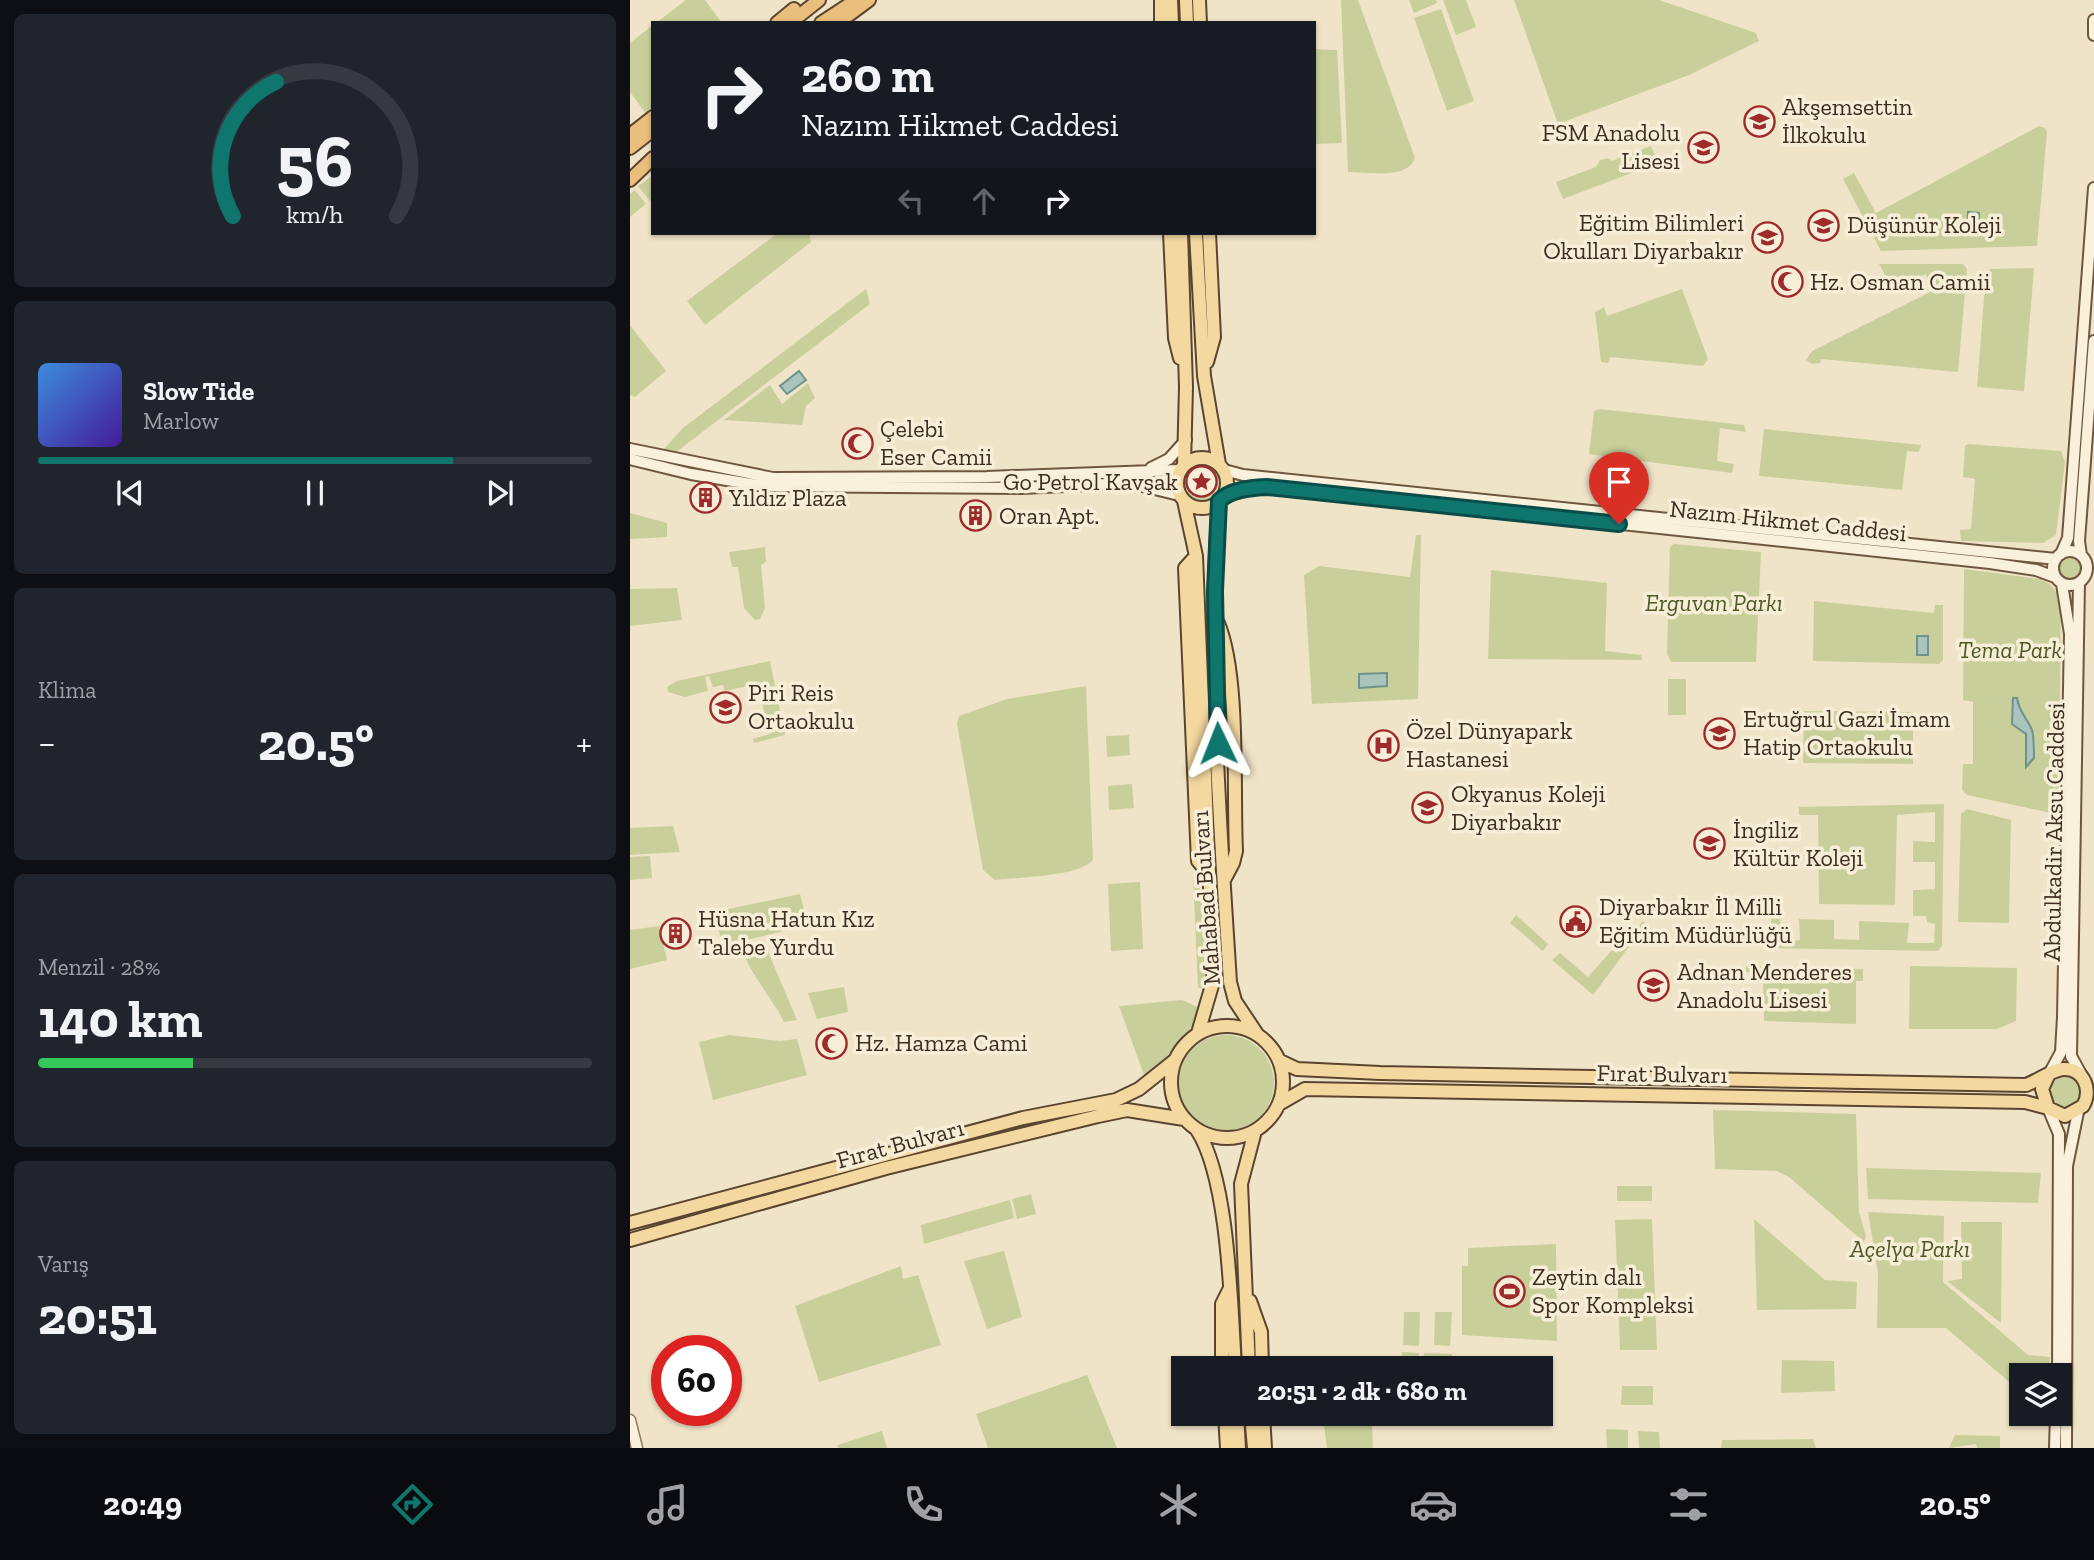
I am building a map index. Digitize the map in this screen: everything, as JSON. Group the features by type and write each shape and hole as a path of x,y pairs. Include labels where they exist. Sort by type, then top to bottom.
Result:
{"highway":[{"path":"820,21 844,0"},
{"path":"821,21 856,0"},
{"path":"841,21 869,0"},
{"path":"780,21 812,2"},
{"path":"792,21 812,2"},
{"path":"630,135 651,119"},
{"path":"630,146 651,132"},
{"path":"630,169 651,153"},
{"path":"630,182 651,160"},
{"path":"630,182 651,168"}],"main road":[{"path":"1161,0 1161,21"},
{"path":"1171,0 1172,21"},
{"path":"1186,0 1187,21"},
{"path":"1199,0 1200,21"},
{"path":"2094,20 2094,35"},
{"path":"2094,188 2069,526 2059,556 2059,580 2080,582 2094,578"},
{"path":"1170,235 1175,338 1186,387"},
{"path":"1181,235 1185,440 1182,467 1176,482 1182,498"},
{"path":"630,459 763,486 1022,488 1130,483 1182,498 1205,508 1221,499 1227,484 1221,467 1204,376 1196,235"},
{"path":"1204,376 1214,337 1209,235"},
{"path":"2080,582 2088,568 2087,558 2079,541 2094,341"},
{"path":"1139,472 1169,459 1185,440"},
{"path":"630,449 773,478 986,477 1139,472 1182,467 1205,457 1221,467"},
{"name":"Nazım Hikmet Caddesi","path":"1221,467 1242,475 1377,487 1952,550 2059,556"},
{"name":"Nazım Hikmet Caddesi","path":"1221,499 1255,488 1291,489 1990,563 2036,570 2059,580"},
{"name":"Mahabad Bulvarı","path":"1182,498 1196,556 1215,970 1198,1033"},
{"name":"Mahabad Bulvarı","path":"1221,499 1215,617 1230,982 1235,1001 1257,1034"},
{"path":"2059,556 2071,551 2087,558"},
{"name":"Abdulkadir Aksu Caddesi","path":"2048,1076 2060,1052 2063,1017 2070,634 2059,580"},
{"name":"Abdulkadir Aksu Caddesi","path":"2080,582 2071,1056 2089,1081"},
{"path":"1197,1130 1226,1138 1255,1130 1269,1119 1279,1104 1283,1090 1280,1061 1274,1050 1257,1034 1228,1025 1198,1033 1188,1040 1174,1061 1170,1086 1177,1109 1205,1143 1219,1191 1234,1356"},
{"name":"Fırat Bulvarı","path":"630,1240 1116,1106 1174,1061"},
{"name":"Fırat Bulvarı","path":"1280,1061 1297,1069 1555,1078 2026,1085 2048,1076"},
{"path":"2057,1363 2059,1134 2042,1089 2048,1076 2062,1069 2077,1073 2089,1081 2083,1107 2078,1112 2067,1166 2066,1448"},
{"name":"Fırat Bulvarı","path":"1279,1104 1305,1089 2007,1101 2048,1108"},
{"name":"Fırat Bulvarı","path":"630,1223 1023,1118 1116,1106 1184,1119"},
{"path":"2048,1108 2065,1115 2094,1106"},
{"path":"1249,1356 1241,1184 1255,1130"},
{"path":"1246,1287 1261,1332 1262,1356"},
{"path":"1222,1356 1222,1304 1229,1290"},
{"path":"1226,1426 1227,1448"},
{"path":"1238,1426 1239,1448"},
{"path":"1252,1426 1254,1448"},
{"path":"1264,1426 1265,1448"},
{"path":"2055,1448 2056,1426"}],"street":[{"path":"630,1420 637,1448"}],"green space":[{"path":"686,0 705,0 721,21 659,21"},
{"path":"1341,0 1358,0 1415,158 1411,165 1396,172 1348,172"},
{"path":"1409,0 1436,0 1437,3 1414,13"},
{"path":"1443,0 1466,0 1476,27 1456,35"},
{"path":"1514,0 1659,0 1756,33 1759,41 1689,75 1558,124"},
{"path":"1441,9 1474,101 1447,111 1414,18"},
{"path":"651,27 651,112 647,115 630,92 630,43"},
{"path":"1316,49 1337,50 1342,143 1316,144"},
{"path":"2039,126 2047,132 2037,246 1881,251 1843,179 1854,173 1876,213"},
{"path":"1651,146 1658,163 1563,199 1556,182 1596,167 1600,160 1608,158 1612,161"},
{"path":"651,176 651,200 650,201 638,186"},
{"path":"635,190 646,204 630,217 630,194"},
{"path":"775,235 809,235 811,242 705,325 687,301"},
{"path":"1879,264 1963,264 1967,269 1958,372 1821,359 1820,363 1812,364 1806,360 1812,351 1932,291 1926,274 1894,290"},
{"path":"2034,268 2024,391 1977,387 1986,273 1990,269"},
{"path":"866,289 870,304 675,453 664,449 683,428"},
{"path":"1682,289 1708,359 1703,366 1610,357 1608,363 1601,362 1595,312 1604,307 1607,316"},
{"path":"630,325 666,371 635,397 630,395"},
{"path":"808,383 815,398 806,406 802,425 724,420 770,385 782,404"},
{"path":"1600,409 1744,425 1746,432 1720,428 1717,461 1734,464 1732,473 1589,454 1594,411"},
{"path":"1764,429 1921,445 1919,452 1907,451 1902,490 1759,476"},
{"path":"1968,444 2061,451 2065,462 2056,535 2043,543 1961,541 1960,530 1971,529 1975,479 1963,477 1965,446"},
{"path":"1200,463 1213,469 1219,482 1213,495 1200,501 1187,495 1181,482 1187,469"},
{"path":"630,513 667,523 667,537 630,539"},
{"path":"1416,535 1421,535 1418,699 1312,704 1304,575 1319,566 1410,577"},
{"name":"Erguvan Parkı","path":"1674,544 1761,552 1756,662 1671,662 1667,654 1670,547"},
{"path":"765,547 766,562 761,565 765,608 760,619 755,620 744,608 738,567 732,567 729,552"},
{"path":"2070,555 2080,559 2084,569 2080,579 2070,583 2060,579 2056,569 2060,559"},
{"name":"Tema Park","path":"1964,569 2040,579 2050,584 2061,598 2059,795 2057,806 2051,813 1967,795 1962,790 1963,764 1973,764 1973,702 1963,700"},
{"path":"1491,570 1607,583 1605,651 1641,655 1642,660 1488,659"},
{"path":"677,588 682,620 630,626 630,589"},
{"path":"1814,601 1934,613 1935,605 1943,605 1943,660 1939,664 1813,661"},
{"path":"770,661 785,735 754,743 753,739 770,734 757,684 725,691 723,685 713,687 709,676 705,677 708,691 685,697 668,692 667,687 677,681"},
{"path":"1668,679 1686,679 1686,715 1668,715"},
{"path":"1086,686 1093,860 1085,866 1061,873 995,880 983,870 957,724 959,716 1007,699"},
{"path":"1804,711 1913,712 1913,764 1803,763"},
{"path":"1129,735 1130,755 1107,757 1106,736"},
{"path":"1132,784 1134,808 1109,810 1108,786"},
{"path":"1944,804 1942,946 1938,951 1770,948 1772,909 1780,910 1781,942 1800,940 1799,919 1834,920 1834,939 1859,940 1859,921 1909,923 1907,943 1934,943 1935,924 1927,922 1926,916 1913,916 1913,890 1935,889 1935,862 1913,862 1913,841 1935,842 1935,812 1897,815 1895,905 1819,904 1818,815 1799,815 1799,807"},
{"path":"1967,809 2011,820 2009,923 1958,922 1961,814"},
{"path":"673,826 680,852 630,855 630,828"},
{"path":"650,856 652,878 630,880 630,857"},
{"path":"1193,875 1202,897 1208,931 1209,965 1204,988 1198,988"},
{"path":"1140,882 1143,949 1111,951 1108,884"},
{"path":"800,894 806,917 815,923 723,946 714,912"},
{"path":"1516,915 1548,944 1543,951 1510,923"},
{"path":"1643,921 1646,924 1593,995 1552,960 1560,953 1588,977 1612,950 1616,953"},
{"path":"659,926 667,960 630,969 630,930"},
{"path":"767,949 797,1020 784,1022 744,955"},
{"path":"1746,966 1863,969 1863,981 1856,981 1856,1024 1764,1021 1763,973 1746,972"},
{"path":"1910,966 2017,968 2016,1021 1997,1029 1909,1029"},
{"path":"844,987 848,1012 817,1019 808,993"},
{"path":"1182,1000 1200,1008 1196,1019 1178,1047 1163,1064 1145,1078 1119,1006"},
{"path":"729,1035 780,1041 797,1039 807,1075 713,1100 699,1042"},
{"path":"1226,1035 1244,1039 1260,1049 1270,1065 1274,1083 1270,1101 1260,1117 1244,1127 1226,1131 1208,1127 1192,1117 1182,1101 1178,1083 1182,1065 1192,1049 1208,1039"},
{"path":"2065,1074 2077,1080 2083,1092 2077,1104 2065,1110 2053,1104 2047,1092 2053,1080"},
{"path":"1713,1110 1856,1114 1859,1212 1866,1236 1864,1242 1789,1177 1777,1171 1715,1169"},
{"path":"1866,1168 2041,1173 2038,1203 1868,1199"},
{"path":"1617,1186 1652,1186 1652,1201 1617,1201"},
{"path":"1031,1194 1036,1214 1017,1219 1012,1199"},
{"path":"1010,1200 1014,1218 924,1244 921,1225"},
{"name":"Açelya Parkı","path":"1868,1212 1944,1216 1943,1282 2028,1355 2050,1357 2050,1363 2009,1363 2009,1382 1946,1328 1877,1328 1878,1273"},
{"path":"1652,1219 1657,1350 1620,1350 1615,1220"},
{"path":"1754,1219 1825,1280 1857,1282 1856,1309 1757,1310"},
{"path":"1961,1222 2002,1222 2001,1323 1947,1281 1962,1279"},
{"name":"Zeytin dalı Spor Kompleksi","path":"1556,1244 1557,1341 1462,1335 1462,1266 1468,1266 1468,1248"},
{"path":"1004,1251 1022,1317 987,1329 964,1261"},
{"path":"901,1266 903,1279 918,1275 941,1345 819,1382 795,1306"},
{"path":"1404,1312 1420,1312 1419,1346 1403,1345"},
{"path":"1435,1312 1452,1312 1450,1346 1434,1345"},
{"path":"1402,1352 1419,1353 1419,1356 1402,1356"},
{"path":"1424,1353 1452,1354 1452,1356 1424,1356"},
{"path":"1782,1360 1834,1361 1835,1391 1781,1393"},
{"path":"1087,1375 1117,1448 988,1448 976,1414"},
{"path":"1622,1386 1653,1386 1653,1405 1621,1405"},
{"path":"1324,1426 1372,1426 1373,1448 1327,1448"},
{"path":"1606,1429 1628,1430 1628,1448 1607,1448"},
{"path":"882,1431 887,1448 838,1448 837,1445"},
{"path":"1638,1431 1659,1432 1660,1448 1639,1448"},
{"path":"1955,1435 2000,1436 2000,1448 1977,1448 1976,1444 1949,1448"},
{"path":"1813,1439 1816,1448 1721,1448 1722,1440"}],"water":[{"path":"1968,212 1979,213 1978,234 1967,233"},
{"path":"799,371 806,380 787,394 780,386"},
{"path":"1917,636 1928,636 1928,655 1917,655"},
{"path":"1387,673 1387,686 1359,688 1359,674"},
{"path":"2013,698 2017,698 2033,733 2034,758 2026,767 2026,734 2012,724"}],"place":[{"name":"Akşemsettin İlkokulu","path":"1759,121"},
{"name":"FSM Anadolu Lisesi","path":"1703,147"},
{"name":"Düşünür Koleji","path":"1824,225"},
{"name":"Eğitim Bilimleri Okulları Diyarbakır","path":"1767,237"},
{"name":"Hz. Osman Camii","path":"1787,282"},
{"name":"Çelebi Eser Camii","path":"857,443"},
{"name":"Go Petrol Kavşak","path":"1201,482"},
{"name":"Yıldız Plaza","path":"706,498"},
{"name":"Oran Apt.","path":"976,516"},
{"name":"Piri Reis Ortaokulu","path":"725,707"},
{"name":"Ertuğrul Gazi İmam Hatip Ortaokulu","path":"1720,733"},
{"name":"Özel Dünyapark Hastanesi","path":"1383,745"},
{"name":"Okyanus Koleji Diyarbakır","path":"1428,808"},
{"name":"İngiliz Kültür Koleji","path":"1710,844"},
{"name":"Diyarbakır İl Milli Eğitim Müdürlüğü","path":"1576,921"},
{"name":"Hüsna Hatun Kız Talebe Yurdu","path":"675,933"},
{"name":"Adnan Menderes Anadolu Lisesi","path":"1654,986"},
{"name":"Hz. Hamza Cami","path":"832,1043"},
{"name":"Zeytin dalı Spor Kompleksi","path":"1509,1291"}],"route":[{"path":"1218,743 1216,541 1219,501 1223,497 1246,489 1267,487 1619,524"}]}
